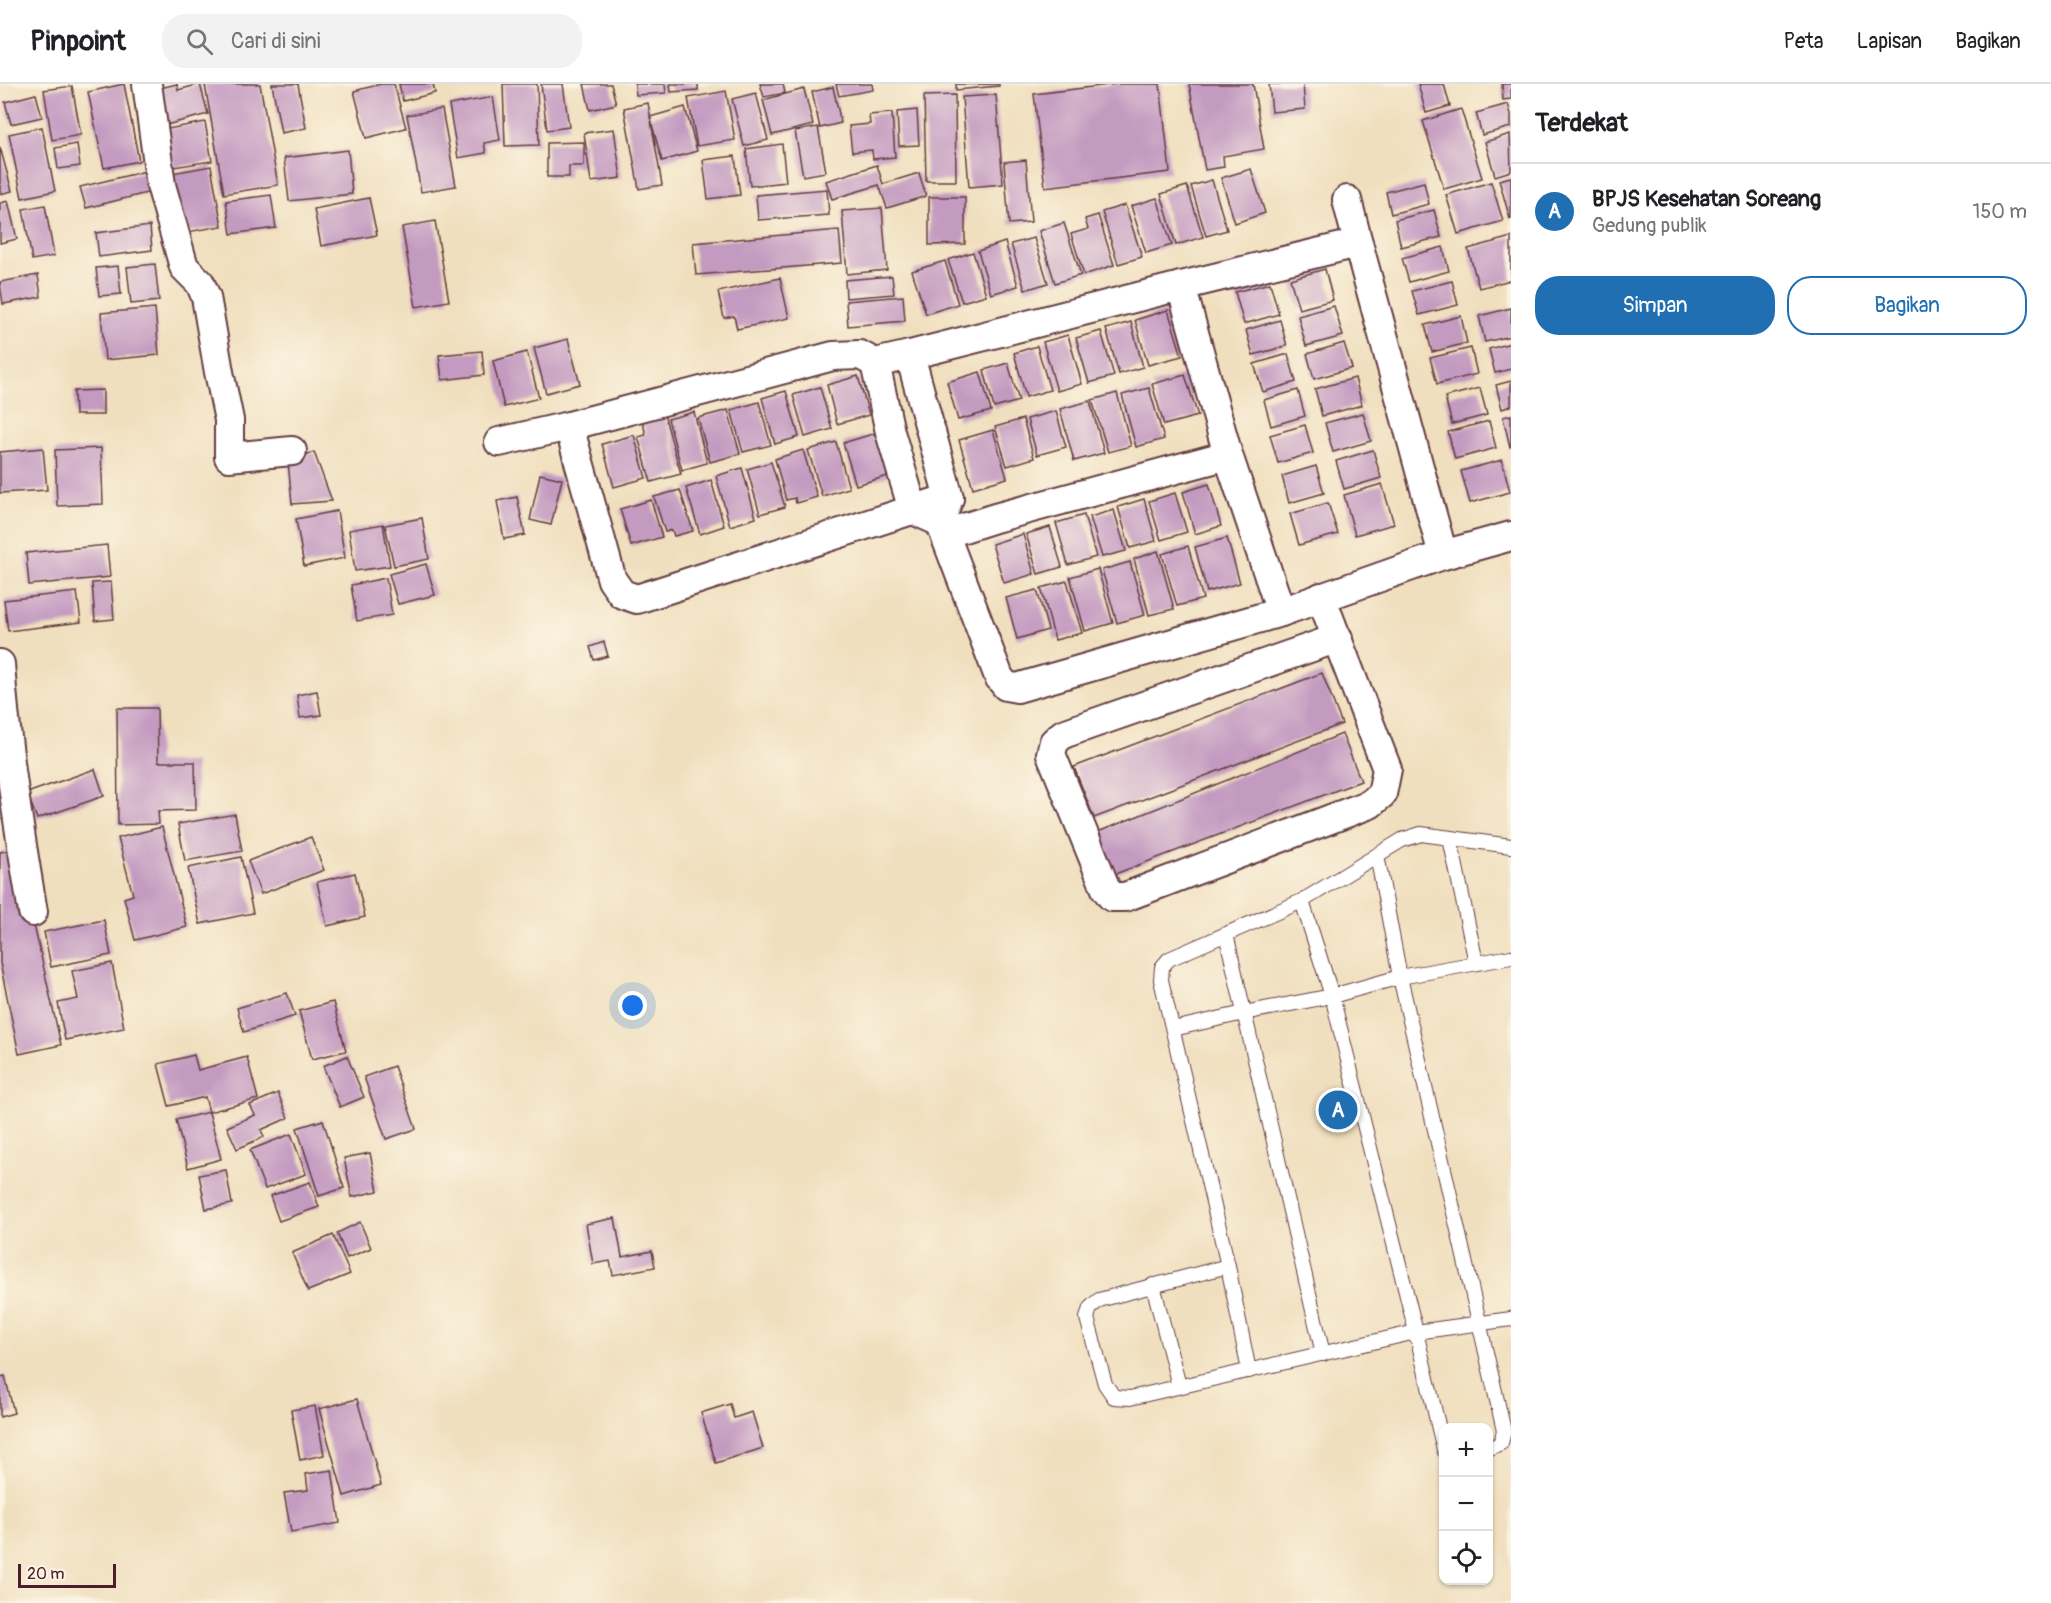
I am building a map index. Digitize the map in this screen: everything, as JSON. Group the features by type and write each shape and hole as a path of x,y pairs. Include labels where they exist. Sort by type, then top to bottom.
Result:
{"street":[{"path":"147,84 161,185 184,267 200,283 206,297 229,420 229,457 292,451"},
{"path":"1347,200 1443,555"},
{"path":"499,442 569,426 833,356 860,355 875,363 1358,243"},
{"path":"1181,286 1228,455 1281,612"},
{"path":"910,355 945,518 999,677 1006,686 1017,688 1281,612 1443,555 1511,536"},
{"path":"875,363 890,432 913,510"},
{"path":"569,426 612,580 622,594 637,599 913,510 945,518 995,518 1228,455"},
{"path":"1321,597 1338,638 1387,769 1382,794 1370,804 1125,897 1112,897 1106,889 1051,754 1054,742 1063,734 1338,638"},
{"path":"0,664 4,724 14,803 33,912"}],"lane":[{"path":"1249,1371 1228,1266 1161,980 1162,967 1169,959 1302,901 1402,840 1421,834 1511,846"},
{"path":"1450,838 1476,963"},
{"path":"1377,855 1400,977 1504,1431 1502,1443 1493,1447"},
{"path":"1302,901 1332,996 1439,1433"},
{"path":"1226,934 1323,1354"},
{"path":"1173,1029 1244,1012 1332,996 1400,977 1511,957"},
{"path":"1228,1266 1099,1300 1090,1308 1087,1318 1105,1384 1114,1397 1131,1398 1416,1332 1511,1319"},
{"path":"1153,1285 1179,1386"}],"building":[{"path":"124,84 139,161 104,168 88,92"},
{"path":"177,84 178,90 200,84 208,114 166,125 156,89"},
{"path":"260,84 278,185 224,194 205,85"},
{"path":"272,84 298,84 306,128 281,133"},
{"path":"381,84 394,84 406,128 366,138 354,91"},
{"path":"399,84 433,84 435,93 403,101"},
{"path":"503,84 537,84 539,145 505,146"},
{"path":"541,84 563,84 569,127 547,130"},
{"path":"584,84 611,84 616,104 590,110"},
{"path":"635,84 665,84 666,93 636,95"},
{"path":"670,84 698,84 698,90 671,92"},
{"path":"760,84 783,84 785,93 764,97"},
{"path":"836,84 872,84 873,90 839,96"},
{"path":"956,84 999,84 999,86 956,90"},
{"path":"1117,84 1160,84 1170,172 1045,187 1034,94"},
{"path":"1189,84 1253,84 1264,149 1223,156 1224,167 1205,170"},
{"path":"1269,84 1303,84 1305,109 1272,112"},
{"path":"1418,84 1444,84 1450,106 1426,113"},
{"path":"1502,84 1511,84 1511,99 1503,100"},
{"path":"72,86 81,135 52,140 44,90"},
{"path":"833,87 841,123 820,128 812,92"},
{"path":"804,89 813,125 772,135 763,100"},
{"path":"726,91 735,140 697,146 688,98"},
{"path":"756,93 768,140 744,146 732,99"},
{"path":"36,94 42,117 11,124 5,102"},
{"path":"955,95 956,181 926,181 924,96"},
{"path":"996,95 1003,184 969,187 962,97"},
{"path":"493,97 500,140 484,143 486,153 458,158 449,105"},
{"path":"648,103 662,185 639,189 624,108"},
{"path":"1508,104 1511,127 1482,135 1476,113"},
{"path":"685,107 697,151 662,161 650,117"},
{"path":"442,109 456,186 421,192 407,115"},
{"path":"1461,109 1482,178 1444,189 1423,121"},
{"path":"917,110 919,145 899,146 897,112"},
{"path":"892,113 895,157 873,159 872,150 852,152 849,126 870,124 869,115"},
{"path":"205,122 212,161 174,167 167,129"},
{"path":"42,127 55,191 22,198 9,134"},
{"path":"818,127 826,172 803,176 795,131"},
{"path":"614,129 621,178 591,182 584,133"},
{"path":"1510,134 1511,171 1495,176 1485,142"},
{"path":"584,142 584,166 569,166 569,177 547,177 547,143"},
{"path":"77,144 80,166 58,169 55,148"},
{"path":"782,144 786,182 750,186 746,149"},
{"path":"0,147 12,191 0,194"},
{"path":"348,150 352,194 289,201 284,158"},
{"path":"735,156 740,195 708,199 703,160"},
{"path":"1026,160 1031,222 1009,224 1004,162"},
{"path":"877,165 883,184 919,173 926,196 887,208 879,185 832,199 826,181"},
{"path":"211,166 222,226 182,233 172,173"},
{"path":"1251,169 1265,213 1235,223 1221,178"},
{"path":"146,171 151,192 86,208 80,187"},
{"path":"1511,177 1511,219 1510,219 1499,180"},
{"path":"1212,180 1227,230 1206,236 1191,186"},
{"path":"1424,182 1429,204 1391,214 1386,192"},
{"path":"1491,182 1503,221 1458,234 1446,195"},
{"path":"1187,186 1203,237 1176,245 1161,194"},
{"path":"827,189 829,215 758,220 756,195"},
{"path":"271,195 276,228 231,234 226,201"},
{"path":"929,197 965,197 965,244 929,245"},
{"path":"369,198 377,235 321,246 314,209"},
{"path":"1157,198 1172,245 1146,253 1131,206"},
{"path":"8,201 17,239 0,243 0,203"},
{"path":"45,205 54,256 32,260 23,209"},
{"path":"1125,205 1142,257 1118,264 1102,212"},
{"path":"882,208 887,270 847,274 842,211"},
{"path":"1434,210 1441,237 1401,247 1395,220"},
{"path":"1098,215 1114,265 1084,275 1071,234 1088,229 1085,219"},
{"path":"435,221 449,301 416,307 402,227"},
{"path":"1064,223 1081,275 1055,283 1039,231"},
{"path":"150,226 152,250 99,257 96,233"},
{"path":"839,230 842,263 696,275 693,243"},
{"path":"1511,237 1511,280 1479,288 1468,249"},
{"path":"1034,238 1048,283 1025,290 1011,244"},
{"path":"1005,242 1018,286 991,294 978,251"},
{"path":"1443,247 1449,271 1409,282 1402,258"},
{"path":"973,252 986,295 962,302 948,260"},
{"path":"945,261 958,304 926,314 912,271"},
{"path":"155,264 159,301 131,304 127,267"},
{"path":"118,266 121,294 99,296 96,268"},
{"path":"1325,269 1333,300 1299,309 1290,279"},
{"path":"38,275 41,297 3,304 0,282"},
{"path":"892,276 894,294 846,298 845,280"},
{"path":"780,278 789,318 737,329 734,316 724,318 718,292"},
{"path":"1452,281 1458,305 1419,315 1412,291"},
{"path":"1270,283 1279,314 1244,324 1235,292"},
{"path":"903,296 905,321 848,326 846,301"},
{"path":"1334,306 1343,336 1306,346 1298,316"},
{"path":"155,308 159,355 105,360 101,313"},
{"path":"1511,308 1511,336 1485,342 1479,316"},
{"path":"1168,310 1182,356 1148,365 1135,320"},
{"path":"1461,316 1467,343 1432,352 1425,325"},
{"path":"1280,320 1287,346 1253,355 1246,330"},
{"path":"1131,322 1143,367 1119,374 1106,329"},
{"path":"1101,331 1114,376 1089,383 1076,338"},
{"path":"1068,335 1082,384 1057,391 1043,342"},
{"path":"568,339 580,384 546,393 534,348"},
{"path":"1344,343 1352,368 1314,379 1307,354"},
{"path":"1511,343 1511,369 1495,373 1489,349"},
{"path":"1037,346 1050,390 1026,397 1014,353"},
{"path":"1471,348 1477,374 1437,384 1430,358"},
{"path":"482,351 484,375 442,380 439,355"},
{"path":"527,352 539,398 504,407 493,361"},
{"path":"1288,354 1296,382 1263,392 1254,364"},
{"path":"1008,363 1019,401 994,408 984,370"},
{"path":"980,372 991,411 958,420 947,382"},
{"path":"1185,375 1198,416 1164,425 1152,384"},
{"path":"858,376 869,415 837,424 827,385"},
{"path":"1355,378 1362,405 1322,416 1315,389"},
{"path":"1511,381 1511,406 1502,409 1496,385"},
{"path":"820,387 832,429 805,437 793,395"},
{"path":"1149,388 1164,439 1136,447 1122,395"},
{"path":"1480,388 1487,415 1452,424 1445,397"},
{"path":"103,390 103,415 75,415 74,391"},
{"path":"1298,390 1305,416 1271,426 1264,400"},
{"path":"786,391 799,437 775,444 762,398"},
{"path":"1117,393 1131,446 1108,452 1092,400"},
{"path":"1090,401 1104,453 1074,461 1060,409"},
{"path":"759,402 771,445 743,452 731,410"},
{"path":"728,410 740,454 710,462 698,418"},
{"path":"1056,411 1066,447 1037,455 1027,419"},
{"path":"694,412 707,463 682,470 668,419"},
{"path":"1363,413 1371,441 1333,452 1325,423"},
{"path":"664,414 681,474 651,482 638,437 646,435 642,420"},
{"path":"1511,415 1511,446 1510,447 1503,417"},
{"path":"1023,419 1034,458 1007,466 995,427"},
{"path":"1489,421 1496,448 1455,459 1448,432"},
{"path":"1305,425 1313,453 1278,463 1270,435"},
{"path":"993,430 1007,478 973,488 959,440"},
{"path":"876,433 888,476 856,485 843,443"},
{"path":"634,435 646,478 614,487 602,444"},
{"path":"836,442 849,488 822,496 808,450"},
{"path":"43,448 47,490 0,493 0,452"},
{"path":"101,448 103,504 57,506 55,450"},
{"path":"803,450 817,497 796,503 795,498 786,500 775,459"},
{"path":"1373,450 1381,478 1344,489 1336,461"},
{"path":"314,452 332,501 292,504 288,461"},
{"path":"1502,460 1510,492 1470,503 1461,471"},
{"path":"771,462 785,507 760,514 747,469"},
{"path":"1316,466 1324,493 1289,503 1282,476"},
{"path":"742,468 756,518 730,526 716,476"},
{"path":"540,474 562,479 551,525 530,520"},
{"path":"711,480 724,526 700,534 686,488"},
{"path":"1209,484 1221,526 1195,534 1183,492"},
{"path":"1382,484 1394,524 1355,535 1344,495"},
{"path":"680,490 693,531 674,536 672,530 665,532 654,497"},
{"path":"1175,493 1187,532 1161,540 1149,501"},
{"path":"517,497 525,535 504,539 497,501"},
{"path":"1144,499 1156,541 1130,548 1118,507"},
{"path":"651,500 662,537 631,546 620,509"},
{"path":"1328,503 1338,534 1299,545 1290,514"},
{"path":"1114,510 1126,551 1102,557 1090,517"},
{"path":"337,511 345,558 304,566 296,519"},
{"path":"1084,515 1096,557 1068,565 1056,523"},
{"path":"422,518 429,559 394,566 385,525"},
{"path":"383,524 390,566 355,571 349,530"},
{"path":"1050,527 1062,567 1038,574 1026,534"},
{"path":"1023,534 1034,574 1004,583 992,544"},
{"path":"1227,538 1240,583 1207,592 1195,547"},
{"path":"107,545 110,577 29,585 26,553"},
{"path":"1188,546 1203,599 1177,606 1162,554"},
{"path":"1158,551 1174,609 1149,615 1134,559"},
{"path":"1130,562 1145,615 1117,623 1102,570"},
{"path":"426,564 435,595 398,604 389,574"},
{"path":"1098,569 1113,623 1085,631 1070,577"},
{"path":"386,578 392,615 357,621 351,585"},
{"path":"1067,581 1082,633 1055,640 1041,588"},
{"path":"111,582 114,619 95,621 92,583"},
{"path":"1037,590 1048,630 1017,639 1006,598"},
{"path":"77,592 81,622 8,631 4,600"},
{"path":"604,642 608,656 594,660 590,647"},
{"path":"1322,673 1342,724 1094,818 1074,767"},
{"path":"317,691 321,715 300,718 297,695"},
{"path":"117,708 157,708 158,762 195,762 196,810 158,811 159,824 118,825"},
{"path":"1342,734 1361,781 1115,874 1098,832"},
{"path":"95,769 104,796 37,819 27,793"},
{"path":"235,814 242,851 185,861 178,824"},
{"path":"162,827 187,927 135,940 124,898 133,895 118,838"},
{"path":"311,837 324,870 261,894 248,861"},
{"path":"17,849 61,1045 19,1054 0,963 0,852"},
{"path":"241,857 253,913 200,924 188,868"},
{"path":"355,873 365,917 327,926 317,882"},
{"path":"104,920 111,955 51,967 44,932"},
{"path":"112,963 124,1028 65,1040 58,1003 78,999 72,971"},
{"path":"287,993 295,1016 244,1032 237,1008"},
{"path":"333,1002 346,1051 312,1059 299,1011"},
{"path":"194,1055 198,1070 247,1057 258,1099 209,1112 205,1097 169,1106 158,1064"},
{"path":"347,1056 364,1097 340,1107 323,1066"},
{"path":"394,1066 416,1129 386,1139 364,1077"},
{"path":"278,1093 288,1118 261,1130 264,1137 237,1149 227,1127 255,1115 250,1105"},
{"path":"209,1112 221,1159 188,1168 176,1120"},
{"path":"323,1120 344,1188 319,1196 297,1128"},
{"path":"291,1134 306,1174 265,1189 250,1150"},
{"path":"370,1153 378,1191 352,1197 344,1158"},
{"path":"226,1170 232,1204 206,1209 199,1175"},
{"path":"310,1182 319,1207 279,1221 270,1196"},
{"path":"615,1218 622,1257 652,1251 655,1267 613,1275 610,1261 593,1264 586,1224"},
{"path":"360,1222 371,1248 347,1258 337,1233"},
{"path":"333,1235 350,1274 308,1291 292,1253"},
{"path":"5,1376 14,1413 0,1417 0,1377"},
{"path":"357,1399 381,1485 344,1496 319,1409"},
{"path":"730,1404 734,1418 752,1412 763,1448 716,1463 701,1413"},
{"path":"315,1406 324,1455 300,1460 291,1410"},
{"path":"332,1470 340,1523 291,1532 284,1493 308,1490 306,1474"}],"place":[{"name":"BPJS Kesehatan Soreang","path":"1338,1110"}]}
